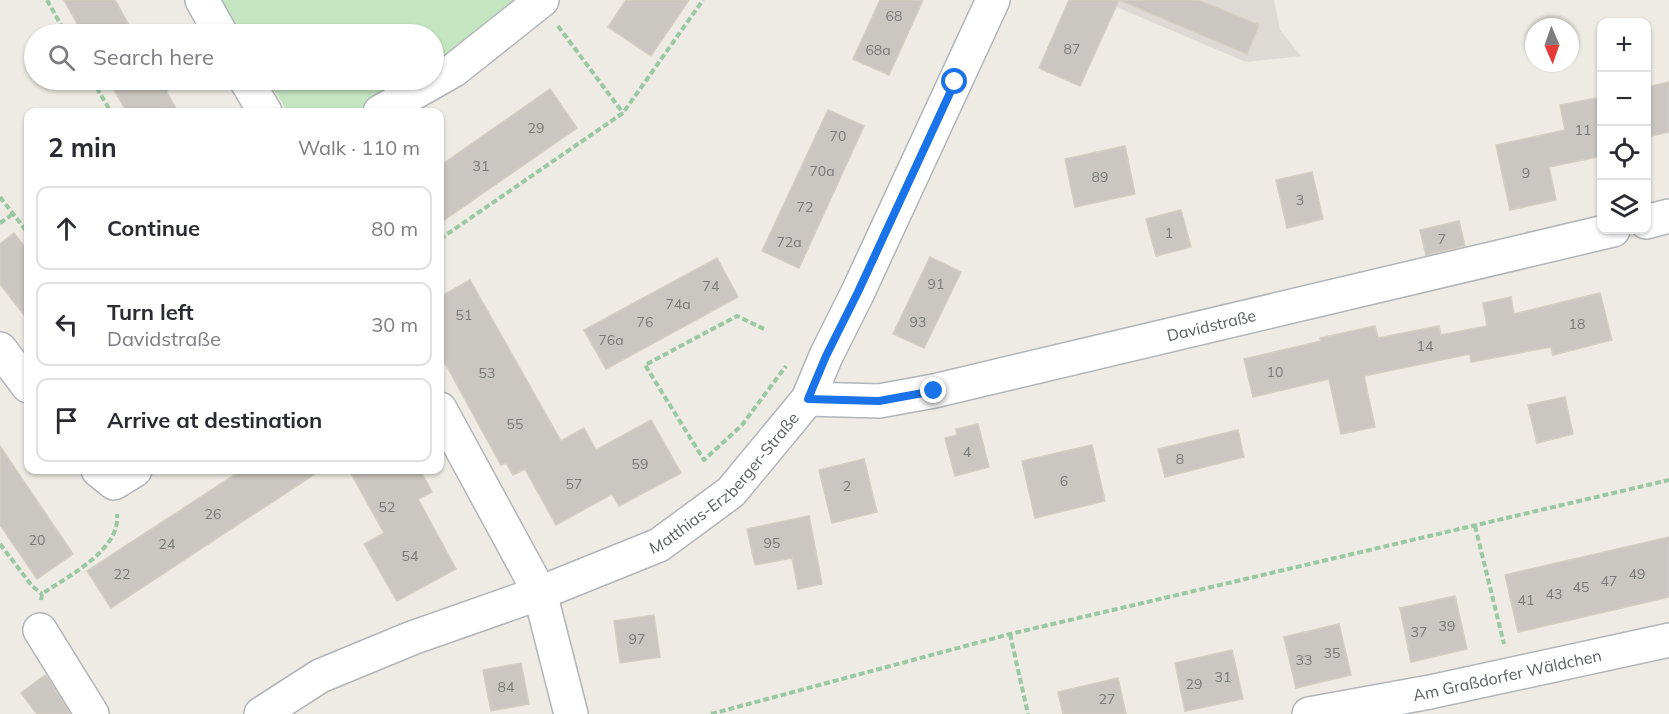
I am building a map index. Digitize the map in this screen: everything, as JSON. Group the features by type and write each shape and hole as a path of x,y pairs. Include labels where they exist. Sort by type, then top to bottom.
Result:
{"street":[{"path":"202,0 215,24"},
{"name":"Matthias-Erzberger-Straße","path":"261,714 297,704 320,676 373,654 540,593 659,545 731,492 808,399 993,0"},
{"path":"444,76 550,12"},
{"path":"252,90 263,108"},
{"path":"387,108 419,90"},
{"path":"1651,221 1669,216"},
{"name":"Davidstraße","path":"808,399 879,401 934,391 1597,234"},
{"path":"0,349 24,381"},
{"path":"444,416 540,593 571,714"},
{"path":"103,474 114,483 129,474"},
{"path":"40,630 92,714"},
{"name":"Am Graßdorfer Wäldchen","path":"1309,714 1433,703 1512,674 1669,640"}],"path":[{"path":"46,0 60,24"},
{"path":"444,236 623,113 703,0"},
{"path":"550,12 623,113"},
{"path":"98,90 109,108"},
{"path":"0,197 24,227"},
{"path":"0,223 13,213"},
{"path":"764,329 737,316 645,365 704,460 742,425 791,358"},
{"path":"711,714 1010,634 1669,480"},
{"path":"40,630 37,613 42,594 94,558 110,543 118,521 117,512"},
{"path":"1475,526 1512,674"},
{"path":"0,544 32,586 42,594"},
{"path":"1010,634 1028,714"}],"shaded area":[{"path":"1100,0 1274,0 1280,30 1301,56 1246,62"}],"green space":[{"path":"220,0 521,0 444,58 444,24 235,24"},
{"path":"274,90 393,90 361,108 286,108"}],"building":[{"path":"64,0 115,0 128,24 77,24"},
{"path":"626,0 689,0 651,56 608,27"},
{"path":"880,0 923,0 889,75 853,59"},
{"path":"1069,0 1119,0 1080,86 1039,68"},
{"path":"1119,0 1198,0 1259,25 1247,54"},
{"path":"1669,82 1669,132 1651,136 1651,126 1651,86"},
{"path":"550,89 577,128 444,220 444,163"},
{"path":"114,90 166,90 176,108 125,108"},
{"path":"1597,98 1597,157 1549,167 1556,200 1510,210 1496,145 1565,130 1560,105"},
{"path":"828,110 864,126 799,268 762,251"},
{"path":"1125,146 1135,194 1075,207 1065,159"},
{"path":"1312,172 1323,219 1287,228 1276,180"},
{"path":"1181,210 1191,247 1156,256 1146,219"},
{"path":"1459,221 1465,246 1426,255 1420,230"},
{"path":"14,233 24,246 24,315 0,284 0,244"},
{"path":"930,257 961,272 924,348 893,334"},
{"path":"717,258 738,297 606,369 584,330"},
{"path":"470,280 561,441 584,428 596,450 651,420 681,473 619,506 612,494 556,525 525,469 513,475 506,463 501,465 444,361 444,295"},
{"path":"1600,293 1612,340 1553,355 1551,347 1471,362 1470,354 1364,376 1375,427 1341,434 1329,379 1253,397 1244,359 1375,326 1378,338 1439,326 1441,335 1487,326 1483,303 1511,297 1514,314"},
{"path":"1565,397 1573,434 1537,443 1528,405"},
{"path":"978,424 989,467 955,476 945,438 957,435 956,429"},
{"path":"1238,430 1244,457 1165,477 1158,449"},
{"path":"1092,445 1105,501 1035,518 1022,461"},
{"path":"0,446 73,554 37,579 0,525"},
{"path":"864,459 877,512 832,523 819,470"},
{"path":"236,474 315,474 111,608 87,571"},
{"path":"351,474 422,474 432,492 418,499 456,569 397,601 364,544 384,533"},
{"path":"809,516 822,584 798,589 792,558 755,565 747,529"},
{"path":"1669,537 1669,597 1518,632 1505,575"},
{"path":"1455,596 1467,649 1411,662 1400,608"},
{"path":"654,615 660,657 620,663 614,621"},
{"path":"1339,624 1351,675 1296,688 1284,637"},
{"path":"1232,650 1243,699 1185,711 1175,663"},
{"path":"521,663 529,704 491,711 483,670"},
{"path":"45,675 70,714 37,714 21,693"},
{"path":"1118,678 1126,714 1063,714 1058,692"}],"route":[{"path":"934,391 879,401 808,399 955,82"}]}
